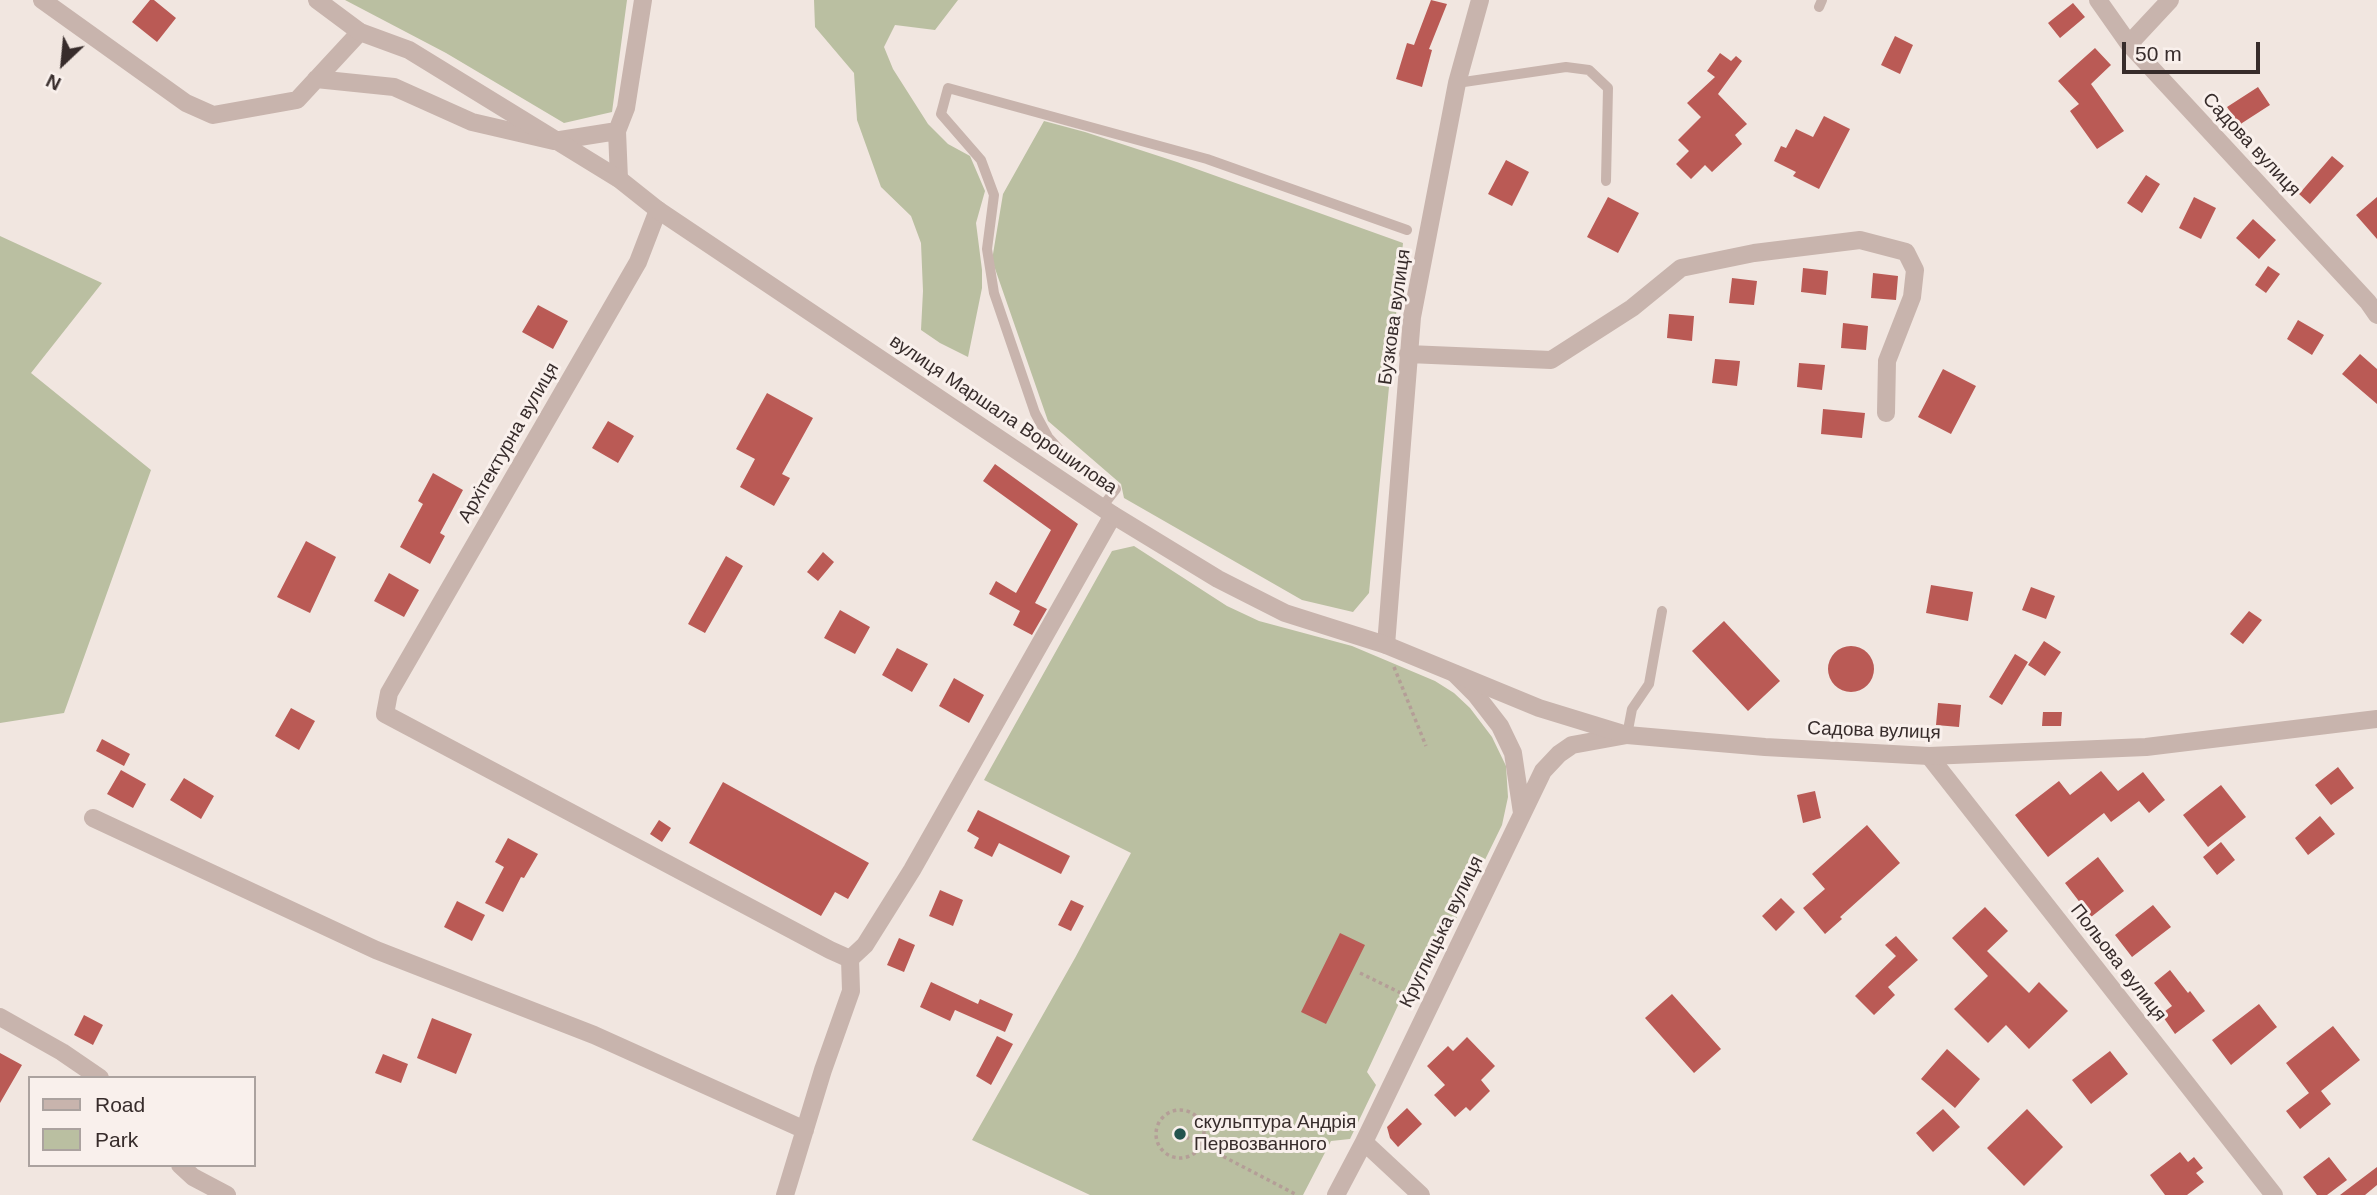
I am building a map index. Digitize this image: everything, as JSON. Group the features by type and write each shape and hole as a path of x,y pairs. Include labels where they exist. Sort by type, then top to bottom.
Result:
{"street":[{"path":"42,0 186,103 213,115 297,100 360,32"},
{"name":"вулиця Маршала Ворошилова","path":"317,0 360,32 409,50 619,179 658,210 1108,511 1218,579 1285,613 1386,645"},
{"path":"619,179 617,131 626,108 643,0"},
{"name":"Бузкова вулиця","path":"1386,645 1412,317 1457,83 1480,0"},
{"name":"Садова вулиця","path":"2098,0 2129,44 2368,302 2377,316"},
{"path":"2129,44 2170,0"},
{"path":"316,79 394,87 472,122 554,141 617,131"},
{"name":"Архітектурна вулиця","path":"658,210 638,262 389,693 385,714 850,959"},
{"path":"1408,354 1551,360 1632,308 1681,268 1754,253 1860,240 1906,252 1915,270 1912,297 1887,362 1886,413"},
{"path":"785,1195 851,991 850,959 865,945 912,870 1108,511"},
{"name":"Садова вулиця","path":"1386,645 1538,708 1627,735 1765,747 1929,756 2146,747 2377,719"},
{"path":"1452,671 1492,716 1513,753 1522,813"},
{"name":"Круглицька вулиця","path":"1336,1195 1543,771 1572,745 1627,735"},
{"name":"Польова вулиця","path":"1929,756 2274,1195"},
{"path":"93,818 376,950 594,1035 805,1130"},
{"path":"0,1017 62,1052 97,1076"},
{"path":"1364,1142 1421,1195"},
{"path":"182,1167 193,1177 227,1195"}],"lane":[{"path":"1457,83 1566,67 1589,70 1608,88 1606,181"},
{"path":"1108,511 1116,489 1066,457 1048,437 1035,413 993,293 987,249 994,195 981,160 941,114 948,88 1207,159 1407,230"},
{"path":"1627,735 1632,709 1649,684 1662,611"}],"path":[{"path":"1386,645 1426,746"},
{"path":"1360,973 1429,1007"},
{"path":"1174,1111 1191,1112 1203,1125 1205,1133 1202,1145 1194,1155 1186,1158 1170,1157 1158,1144 1157,1128 1167,1114 1174,1111"},
{"path":"1186,1137 1297,1195"}],"green space":[{"path":"345,0 627,0 612,112 564,123 446,53"},
{"path":"814,0 958,0 935,30 895,25 884,47 893,69 928,124 948,144 970,156 985,191 976,223 982,288 968,357 921,330 921,243 911,216 881,187 857,120 854,73 815,27"},
{"path":"1044,121 1177,162 1403,243 1369,593 1353,612 1302,600 1124,498 1121,484 1048,421 992,260 1003,194"},
{"path":"0,236 102,283 31,373 151,470 64,713 0,723"},
{"path":"1134,546 1227,606 1259,621 1352,646 1435,681 1454,693 1470,708 1492,737 1506,766 1508,797 1502,825 1432,968 1415,969 1367,1072 1376,1085 1350,1139 1331,1141 1303,1195 1090,1195 972,1140 1131,853 984,780 1112,551"}],"building":[{"path":"150,0 154,0 176,18 157,42 132,22"},
{"path":"1431,0 1447,4 1429,49 1432,50 1422,87 1396,79 1407,43 1414,45"},
{"path":"2073,3 2085,17 2060,38 2048,23"},
{"path":"1895,36 1913,45 1900,74 1881,65"},
{"path":"2095,48 2111,65 2091,84 2124,131 2097,149 2070,111 2079,104 2058,81"},
{"path":"1720,53 1731,61 1736,56 1742,61 1718,94 1747,124 1735,135 1742,144 1712,172 1705,165 1691,179 1676,164 1689,151 1678,140 1701,117 1687,103 1715,77 1707,71"},
{"path":"2258,87 2270,105 2239,125 2227,107"},
{"path":"1824,116 1850,129 1819,189 1793,176 1796,172 1774,161 1781,146 1786,148 1796,129 1813,137"},
{"path":"2332,156 2344,166 2310,204 2299,194"},
{"path":"1506,160 1529,172 1512,206 1488,194"},
{"path":"2146,175 2160,184 2142,213 2127,203"},
{"path":"1608,197 1639,213 1618,253 1587,237"},
{"path":"2194,197 2216,208 2201,239 2179,228"},
{"path":"2377,197 2377,239 2356,215"},
{"path":"2253,219 2276,240 2259,259 2236,238"},
{"path":"2268,266 2280,274 2266,293 2255,285"},
{"path":"1803,268 1828,271 1826,295 1801,292"},
{"path":"1873,273 1898,276 1896,300 1871,298"},
{"path":"1732,278 1757,281 1754,305 1729,303"},
{"path":"538,305 568,321 553,349 522,332"},
{"path":"1669,314 1694,316 1692,341 1667,338"},
{"path":"2298,320 2324,335 2312,355 2287,339"},
{"path":"1843,323 1868,326 1866,350 1841,348"},
{"path":"2360,354 2377,369 2377,404 2342,374"},
{"path":"1715,359 1740,361 1737,386 1712,383"},
{"path":"1799,363 1825,365 1822,390 1797,387"},
{"path":"1943,369 1976,386 1951,434 1918,417"},
{"path":"767,393 813,418 782,474 790,478 774,506 740,487 755,459 736,449"},
{"path":"1823,409 1865,413 1862,438 1821,434"},
{"path":"608,421 634,436 618,463 592,448"},
{"path":"995,464 1078,524 1035,603 1047,609 1032,635 1013,625 1020,611 989,594 996,581 1016,593 1051,530 983,481"},
{"path":"433,473 463,490 440,533 445,536 430,564 400,547 423,504 418,501"},
{"path":"306,541 336,557 310,613 277,597"},
{"path":"823,552 834,562 818,581 807,572"},
{"path":"726,556 743,566 705,633 688,624"},
{"path":"389,573 419,590 404,617 374,601"},
{"path":"1931,585 1973,592 1968,621 1926,613"},
{"path":"2031,587 2055,596 2046,619 2022,610"},
{"path":"840,610 870,627 855,654 824,638"},
{"path":"2249,611 2262,620 2243,644 2230,634"},
{"path":"1724,621 1780,681 1748,711 1692,651"},
{"path":"2044,641 2061,652 2045,676 2028,665"},
{"path":"1851,646 1868,652 1874,669 1868,686 1851,692 1834,686 1828,669 1834,652"},
{"path":"897,648 928,664 912,692 882,675"},
{"path":"2015,654 2028,662 2002,705 1989,697"},
{"path":"954,678 984,695 969,723 939,706"},
{"path":"1938,703 1961,705 1959,727 1936,725"},
{"path":"291,708 315,721 299,750 275,736"},
{"path":"2043,712 2062,712 2061,726 2042,726"},
{"path":"102,739 130,754 124,766 96,751"},
{"path":"2338,767 2354,788 2331,805 2315,785"},
{"path":"121,770 146,784 133,808 107,794"},
{"path":"2101,771 2118,791 2143,772 2165,800 2149,813 2139,801 2111,822 2104,813 2048,857 2015,815 2059,781 2070,795"},
{"path":"184,778 214,796 201,819 170,800"},
{"path":"723,782 869,863 848,899 835,892 821,916 689,843"},
{"path":"2221,785 2246,817 2208,847 2183,815"},
{"path":"1815,791 1821,818 1803,823 1797,795"},
{"path":"978,810 1070,856 1061,874 999,843 992,857 974,848 979,838 967,831"},
{"path":"2320,816 2335,834 2308,855 2295,838"},
{"path":"659,820 671,828 662,842 650,834"},
{"path":"1867,825 1900,863 1825,934 1803,908 1825,889 1812,874"},
{"path":"508,838 538,854 524,878 521,877 503,912 485,903 504,867 495,862"},
{"path":"2221,842 2235,860 2217,875 2203,857"},
{"path":"2098,857 2124,891 2091,917 2065,883"},
{"path":"940,890 963,900 953,926 929,916"},
{"path":"1781,898 1795,912 1776,931 1762,916"},
{"path":"1071,900 1084,906 1071,931 1058,925"},
{"path":"457,901 485,915 472,941 444,927"},
{"path":"2153,905 2171,927 2132,957 2115,935"},
{"path":"1985,907 2008,931 1987,951 2029,993 2039,982 2068,1011 2029,1049 2006,1025 1988,1043 1954,1009 1988,976 1952,938"},
{"path":"1340,933 1365,945 1326,1024 1301,1012"},
{"path":"1896,936 1918,960 1888,987 1895,995 1874,1015 1855,996 1896,956 1885,945"},
{"path":"899,938 915,945 904,972 887,965"},
{"path":"2170,970 2205,1011 2175,1034 2161,1014 2172,1006 2154,983"},
{"path":"931,982 978,1004 980,999 1013,1014 1005,1032 955,1010 950,1021 920,1007"},
{"path":"1672,994 1721,1049 1694,1073 1645,1018"},
{"path":"2259,1004 2277,1027 2231,1065 2212,1040"},
{"path":"84,1015 103,1025 93,1045 74,1035"},
{"path":"432,1018 472,1034 456,1074 417,1058"},
{"path":"2333,1026 2360,1060 2321,1091 2331,1104 2300,1129 2286,1111 2309,1093 2286,1063"},
{"path":"997,1036 1013,1044 991,1085 976,1076"},
{"path":"1467,1037 1495,1066 1481,1080 1490,1091 1470,1111 1466,1107 1455,1117 1434,1095 1445,1085 1427,1066 1448,1046 1453,1051"},
{"path":"1947,1049 1980,1079 1955,1108 1921,1079"},
{"path":"2110,1051 2128,1074 2091,1104 2072,1080"},
{"path":"0,1053 22,1065 0,1103"},
{"path":"383,1054 408,1064 401,1083 375,1073"},
{"path":"1407,1108 1422,1124 1398,1147 1390,1138 1387,1127"},
{"path":"1943,1109 1960,1127 1933,1152 1916,1133"},
{"path":"2027,1109 2063,1147 2024,1186 1987,1148"},
{"path":"2180,1152 2188,1162 2194,1157 2203,1168 2196,1173 2204,1182 2187,1195 2165,1195 2150,1175"},
{"path":"2329,1157 2347,1180 2327,1195 2317,1195 2303,1177"},
{"path":"2377,1167 2377,1185 2365,1195 2340,1195"}],"place":[{"name":"скульптура Андрія Первозванного","path":"1180,1134"}]}
